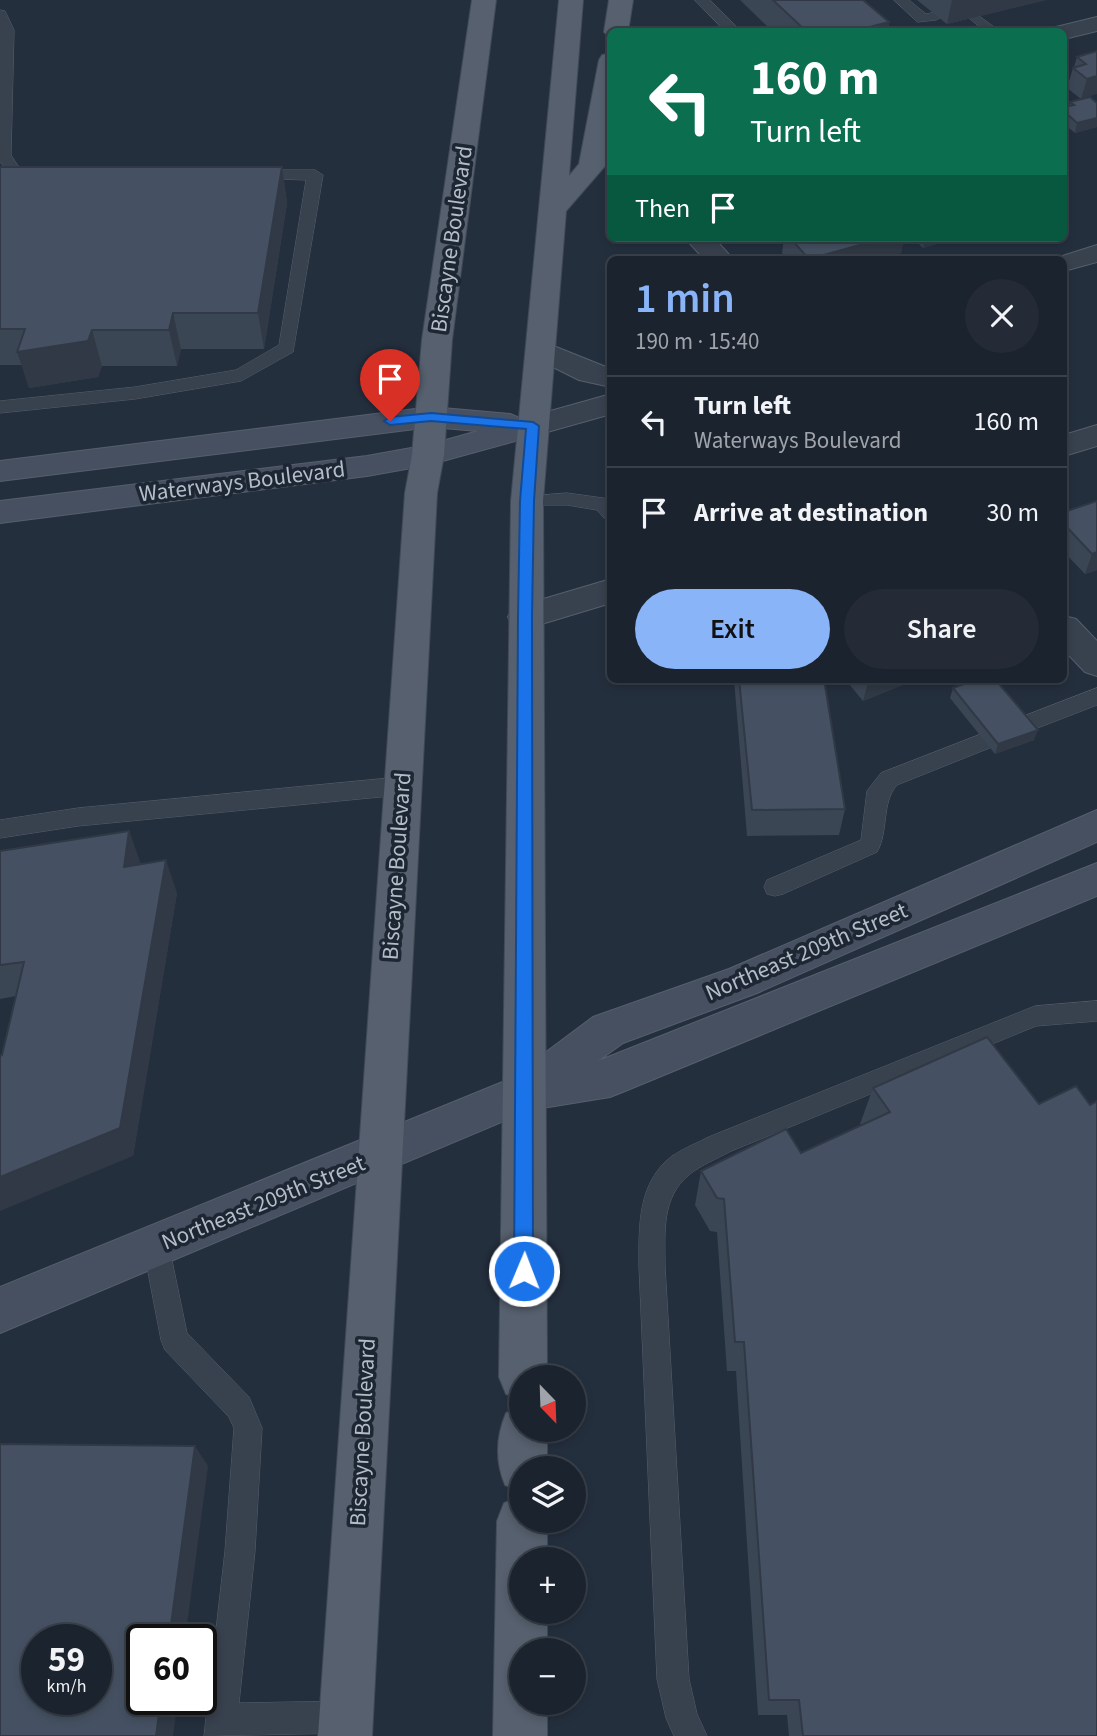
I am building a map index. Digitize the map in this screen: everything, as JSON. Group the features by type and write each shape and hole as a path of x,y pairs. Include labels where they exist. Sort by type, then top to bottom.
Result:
{"main road":[{"name":"Biscayne Boulevard","path":"345,1726 421,494 428,455 437,340 484,0"},
{"path":"523,1365 527,501 571,0"},
{"path":"617,28 621,0"},
{"path":"553,209 592,166 607,82"},
{"path":"520,1736 521,1624"}],"street":[{"path":"1067,31 1097,24"},
{"path":"703,242 716,256"},
{"path":"1067,262 1097,253"},
{"path":"541,351 590,373 607,376"},
{"path":"533,426 607,405"},
{"name":"Waterways Boulevard","path":"0,471 431,417 533,426"},
{"name":"Waterways Boulevard","path":"0,512 367,466 428,455 533,426"},
{"path":"1067,445 1097,435"},
{"path":"525,617 607,592"},
{"path":"1067,631 1097,663"},
{"name":"Northeast 209th Street","path":"526,1092 608,1030 743,981 1097,825"},
{"name":"Northeast 209th Street","path":"0,1310 526,1092 610,1078 1097,879"}],"lane":[{"path":"702,0 726,28"},
{"path":"901,0 923,19 936,16"},
{"path":"0,14 7,30 3,155 13,169 33,177 57,176"},
{"path":"975,17 988,28"},
{"path":"0,407 135,393 241,374 287,348 315,174 232,175"},
{"path":"527,501 567,499 603,504 607,508"},
{"path":"1022,726 1097,696"},
{"path":"775,887 869,846 873,839 878,791 889,779 984,741"},
{"path":"0,829 78,817 401,786"},
{"path":"691,1736 682,1718 673,1679 652,1266 652,1217 661,1188 681,1165 720,1144 864,1085 1035,1016 1097,1010"},
{"path":"156,1246 175,1340 239,1407 248,1428 240,1550 221,1727 345,1726"}],"building":[{"path":"773,0 863,0 889,22 866,28 803,28"},
{"path":"1097,51 1097,76 1087,79 1073,68 1086,64 1077,57"},
{"path":"1090,97 1097,103 1097,118 1077,123 1067,114 1067,106 1074,105 1070,102"},
{"path":"0,167 282,167 258,313 173,313 169,330 92,330 88,341 17,352 25,329 0,329"},
{"path":"794,242 871,242 820,256 806,256"},
{"path":"1097,501 1097,552 1092,554 1067,527 1067,511"},
{"path":"739,683 825,683 845,809 752,810"},
{"path":"967,683 998,683 1038,730 998,744 953,688"},
{"path":"129,831 124,867 166,860 120,1128 0,1177 0,1056 24,962 0,965 0,851"},
{"path":"987,1037 1039,1104 1076,1086 1090,1105 1097,1101 1097,1736 803,1736 799,1700 769,1700 744,1342 735,1342 724,1199 717,1198 701,1171 786,1129 801,1153 890,1112 873,1088"},
{"path":"0,1444 195,1446 171,1624 126,1624 126,1715 159,1715 156,1736 0,1736"}],"route":[{"path":"390,421 431,417 533,426 527,501 525,617 524,1271"}]}
